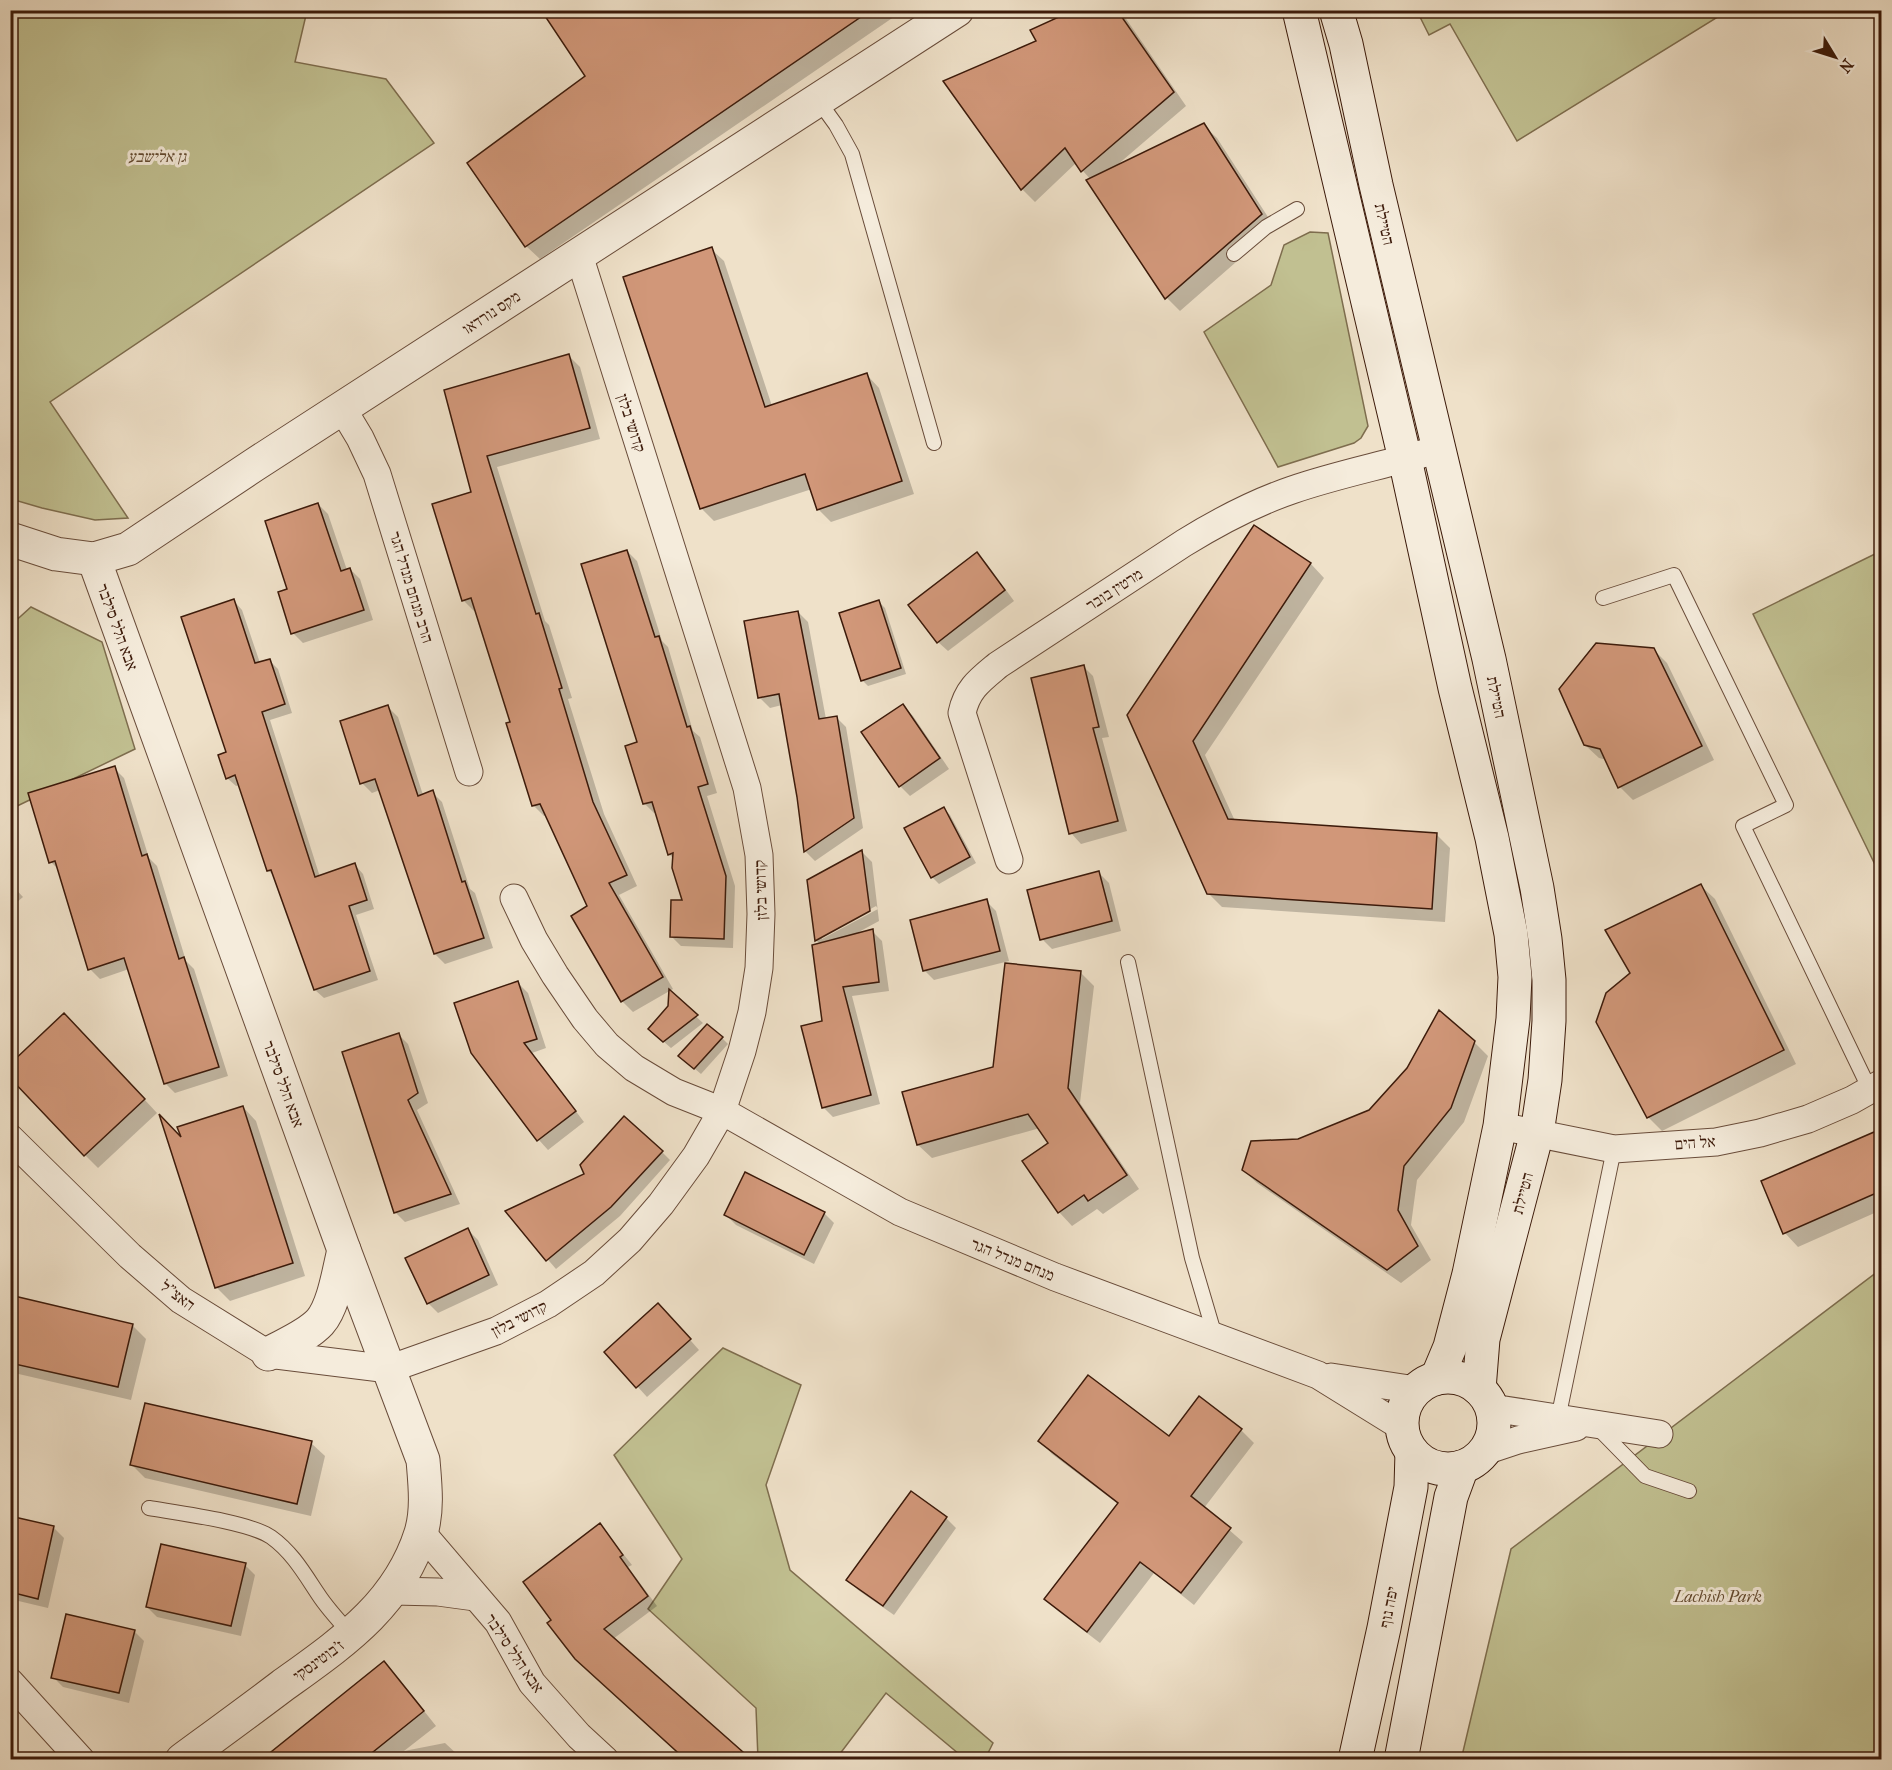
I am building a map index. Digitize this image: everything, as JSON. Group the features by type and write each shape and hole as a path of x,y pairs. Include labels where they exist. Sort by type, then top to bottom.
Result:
{"main road":[{"name":"מקס נורדאו","path":"10,539 56,554 94,559 128,549 957,10"},
{"path":"1299,10 1405,459 1455,688 1497,859 1511,934 1515,977 1513,1019 1500,1126 1466,1284 1450,1347 1427,1384 1408,1400 1403,1413 1407,1440 1422,1462 1435,1468 1449,1470 1473,1459"},
{"name":"הטיילת","path":"1336,10 1346,44 1376,185 1489,658 1537,888 1545,939 1549,980 1545,1080 1538,1133 1483,1340 1485,1398"},
{"name":"אבא הלל סילבר","path":"94,559 344,1250 423,1460 425,1498 421,1532"},
{"path":"268,1354 303,1334 320,1321 332,1299 344,1250"},
{"path":"1401,1760 1451,1497 1473,1459 1491,1441 1494,1430 1485,1398 1461,1379 1427,1384"},
{"name":"יפה נוף","path":"1355,1760 1384,1628 1410,1487 1407,1440"},
{"name":"ז'בוטינסקי","path":"182,1760 352,1635 393,1591 421,1532"}],"street":[{"name":"קדושי בלזן","path":"389,1369 496,1331 548,1304 594,1273 630,1240 662,1204 696,1156 722,1111 750,1022 759,968 762,914 759,855 747,788 579,255"},
{"name":"הרב מנחם מנדל הגר","path":"342,408 360,438 377,474 469,772"},
{"name":"מרטין בובר","path":"1010,860 962,713 965,699 976,683 998,665 1215,525 1292,490 1438,450"},
{"path":"513,898 555,975 607,1045 634,1068 674,1092 722,1111"},
{"name":"אל הים","path":"1500,1126 1614,1149 1716,1142 1760,1133 1808,1119 1852,1100 1876,1086"},
{"name":"מנחם מנדל הגר","path":"722,1111 900,1212 1055,1277 1318,1375"},
{"name":"האצ\"ל","path":"10,1138 130,1256 181,1300 268,1354 389,1369"},
{"path":"1318,1375 1427,1384"},
{"path":"1318,1375 1407,1440"},
{"path":"1485,1398 1558,1419 1659,1434"},
{"path":"1473,1459 1518,1440 1593,1423"},
{"name":"אבא הלל סילבר","path":"421,1532 498,1623 532,1683 579,1736 605,1760"},
{"name":"אבא הלל סילבר","path":"393,1591 438,1592 475,1597"},
{"path":"10,1682 81,1760"}],"lane":[{"path":"818,100 836,125 852,154 934,443"},
{"path":"1345,207 1376,185"},
{"path":"1234,254 1266,227 1297,209"},
{"path":"1603,598 1674,575 1786,805 1743,826 1876,1086"},
{"path":"1128,962 1192,1258 1215,1336"},
{"path":"1558,1419 1614,1149"},
{"path":"1593,1423 1645,1476 1689,1491"},
{"path":"149,1508 245,1527 269,1536 305,1573 326,1604 352,1635"}],"green space":[{"name":"גן אלישבע","path":"10,11 307,11 295,62 386,79 434,143 50,402 128,518 95,520 11,499"},
{"path":"1417,11 1719,11 1721,15 1517,141 1450,24 1429,35"},
{"path":"1310,232 1328,233 1368,426 1361,438 1354,443 1278,467 1204,332 1271,285 1284,245"},
{"path":"1881,551 1881,877 1753,614"},
{"path":"31,607 102,642 135,749 11,809 11,625"},
{"name":"Lachish Park","path":"1881,1269 1881,1759 1461,1760 1511,1549"},
{"path":"723,1348 801,1385 766,1485 790,1570 993,1743 985,1759 965,1759 886,1693 836,1759 758,1759 756,1708 648,1609 682,1559 614,1455"}],"building":[{"path":"541,10 871,10 525,247 467,163 585,76"},
{"path":"1074,10 1117,10 1174,92 1081,172 1065,148 1021,190 943,81 1036,41 1030,30"},
{"path":"1204,123 1262,214 1165,299 1086,180"},
{"path":"712,247 765,407 867,373 902,481 817,510 805,474 700,509 623,277"},
{"path":"569,354 590,428 487,456 536,614 539,613 562,688 559,689 593,802 627,875 609,883 663,977 621,1002 571,916 587,906 540,804 532,806 506,723 510,722 471,598 462,601 432,504 471,492 444,390"},
{"path":"318,503 341,571 350,568 364,610 291,634 278,592 287,589 265,521"},
{"path":"1254,525 1311,563 1193,741 1228,819 1437,833 1432,909 1207,894 1127,715"},
{"path":"627,550 655,637 659,636 687,727 690,726 708,784 698,787 726,876 724,939 670,937 671,900 682,900 672,868 673,853 668,855 652,802 643,804 625,746 637,742 581,564"},
{"path":"977,552 1005,590 937,643 908,605"},
{"path":"234,599 255,663 270,659 285,704 262,712 315,877 355,863 367,900 349,906 370,971 314,990 271,870 267,871 235,775 226,779 218,755 226,752 181,617"},
{"path":"879,600 901,668 861,681 839,613"},
{"path":"798,611 819,719 837,716 854,818 804,852 779,694 758,698 744,621"},
{"path":"1596,643 1654,648 1702,746 1618,788 1600,749 1584,745 1559,689"},
{"path":"1084,665 1099,727 1093,728 1118,821 1069,834 1031,678"},
{"path":"903,704 940,758 899,787 861,732"},
{"path":"388,705 418,796 433,790 462,882 465,881 484,938 434,954 375,779 360,784 340,721"},
{"path":"115,766 142,856 147,854 179,959 184,957 219,1067 164,1084 124,958 88,970 55,861 49,863 28,793"},
{"path":"944,807 970,857 931,878 904,828"},
{"path":"862,850 870,911 815,941 807,880"},
{"path":"1099,871 1112,921 1040,940 1027,890"},
{"path":"1701,884 1784,1050 1647,1118 1596,1022 1606,993 1630,973 1605,930"},
{"path":"987,899 1000,951 923,971 910,920"},
{"path":"873,929 879,982 843,987 871,1095 822,1108 801,1026 822,1021 812,945"},
{"path":"1005,963 1081,971 1068,1088 1127,1175 1088,1201 1084,1195 1058,1213 1022,1161 1048,1143 1028,1114 917,1145 902,1092 993,1067"},
{"path":"518,981 537,1039 524,1043 576,1111 537,1141 471,1053 454,1003"},
{"path":"669,989 698,1015 663,1042 648,1029 668,1006"},
{"path":"1439,1010 1475,1041 1451,1108 1404,1166 1398,1210 1418,1246 1387,1270 1242,1170 1251,1141 1298,1139 1369,1110 1407,1068"},
{"path":"64,1013 145,1099 84,1156 10,1078 10,1064"},
{"path":"707,1024 723,1037 694,1069 678,1056"},
{"path":"399,1033 418,1093 408,1100 451,1194 394,1213 342,1052"},
{"path":"243,1106 293,1263 215,1288 159,1114 181,1137 177,1127"},
{"path":"624,1116 663,1151 611,1207 546,1261 505,1211 584,1174 580,1165"},
{"path":"1881,1129 1881,1191 1783,1234 1761,1181"},
{"path":"745,1172 825,1212 804,1255 724,1215"},
{"path":"468,1228 489,1275 427,1304 405,1258"},
{"path":"10,1295 133,1324 118,1387 10,1363"},
{"path":"658,1303 691,1339 636,1388 604,1352"},
{"path":"1088,1375 1169,1436 1199,1396 1242,1429 1191,1496 1231,1528 1181,1593 1140,1562 1087,1632 1044,1599 1118,1503 1038,1441"},
{"path":"145,1403 312,1441 297,1504 130,1465"},
{"path":"911,1491 947,1517 883,1606 846,1580"},
{"path":"10,1516 54,1526 38,1599 10,1592"},
{"path":"600,1523 623,1555 620,1557 648,1596 604,1629 752,1760 686,1760 575,1659 547,1623 551,1620 523,1582"},
{"path":"161,1544 246,1563 231,1626 146,1607"},
{"path":"66,1614 135,1630 119,1693 51,1678"},
{"path":"384,1661 424,1711 363,1760 261,1760"}]}
